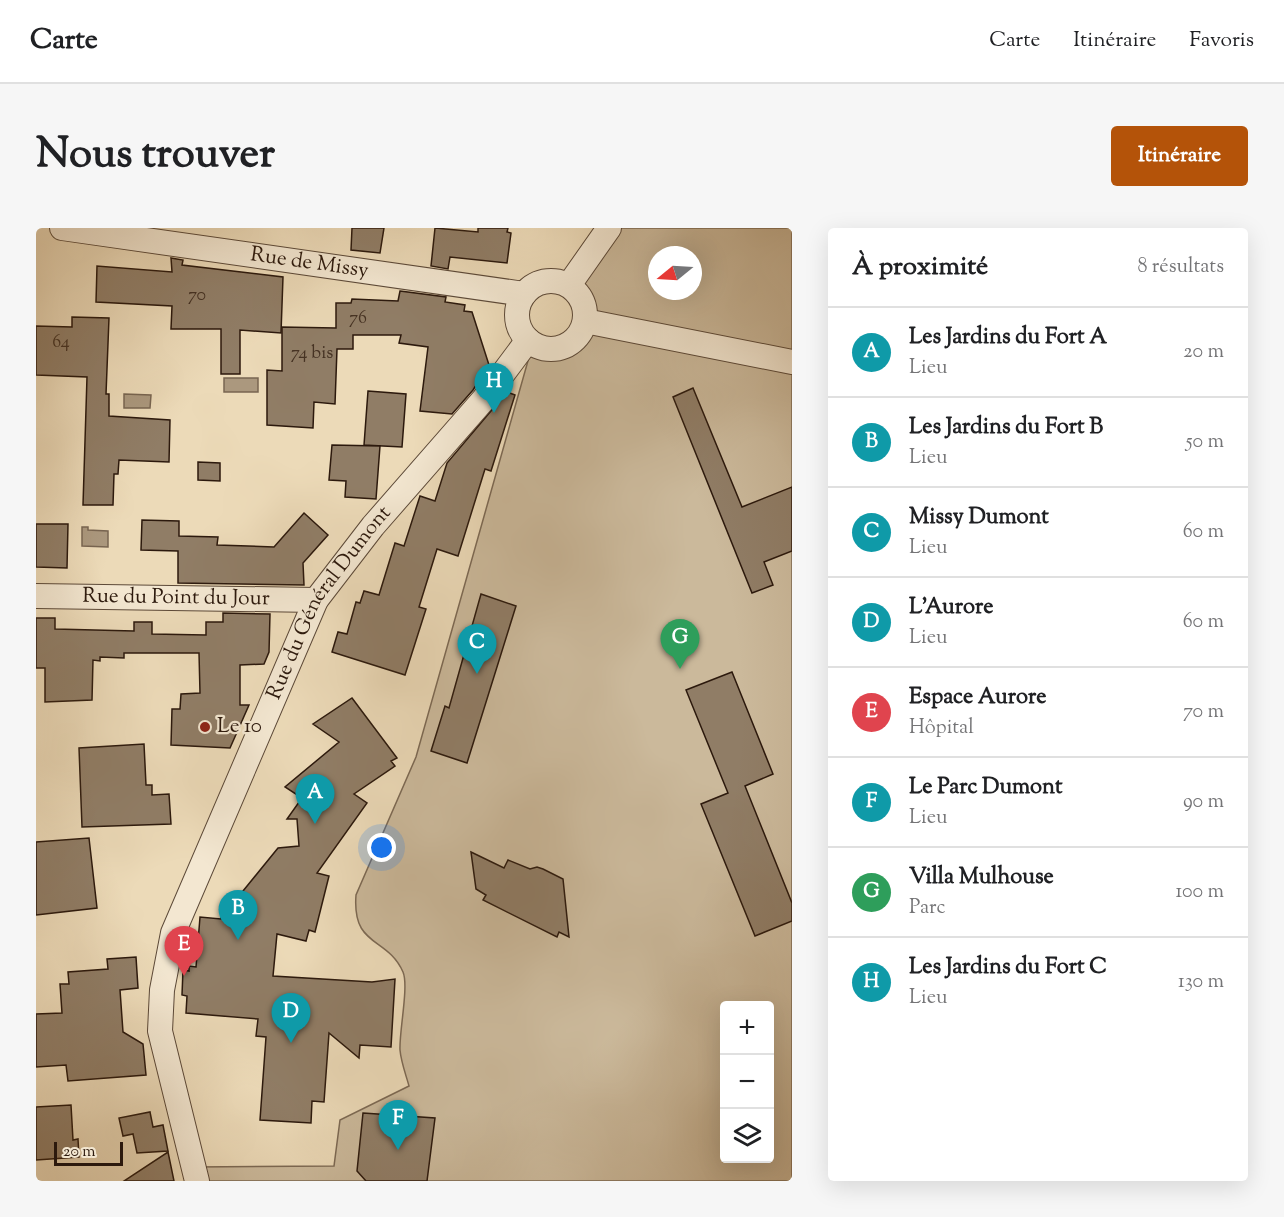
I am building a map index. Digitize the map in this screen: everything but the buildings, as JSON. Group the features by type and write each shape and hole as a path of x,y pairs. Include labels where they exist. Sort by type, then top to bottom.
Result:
{"street":[{"name":"Rue de Missy","path":"62,228 524,294"},
{"path":"569,285 609,228"},
{"path":"549,280 569,285 582,300 585,321 574,340 561,348 544,348 528,340 522,332 517,313 524,294 531,287 549,280"},
{"path":"585,321 792,362"},
{"name":"Rue du Général Dumont","path":"197,1181 160,1031 168,950 316,600 380,518 484,399 528,340"},
{"name":"Rue du Point du Jour","path":"36,596 316,600"}],"shaded area":[{"path":"609,228 792,228 792,1181 196,1181 194,1167 334,1166 340,1120 409,1086 400,1050 405,979 396,961 365,933 359,924 356,895 416,757 533,343 553,349 569,344 579,330 585,311 576,292"},
{"path":"224,378 258,378 258,392 224,392"},
{"path":"124,394 151,395 150,408 124,408"},
{"path":"82,527 88,527 88,530 108,531 108,547 82,546"}],"place":[{"name":"Les Jardins du Fort C","path":"494,413"},
{"name":"Villa Mulhouse","path":"680,669"},
{"name":"Missy Dumont","path":"477,674"},
{"name":"Le 10","path":"205,727"},
{"name":"Les Jardins du Fort A","path":"315,824"},
{"name":"Les Jardins du Fort B","path":"238,940"},
{"name":"Espace Aurore","path":"184,976"},
{"name":"L'Aurore","path":"291,1043"},
{"name":"Le Parc Dumont","path":"398,1150"}]}
